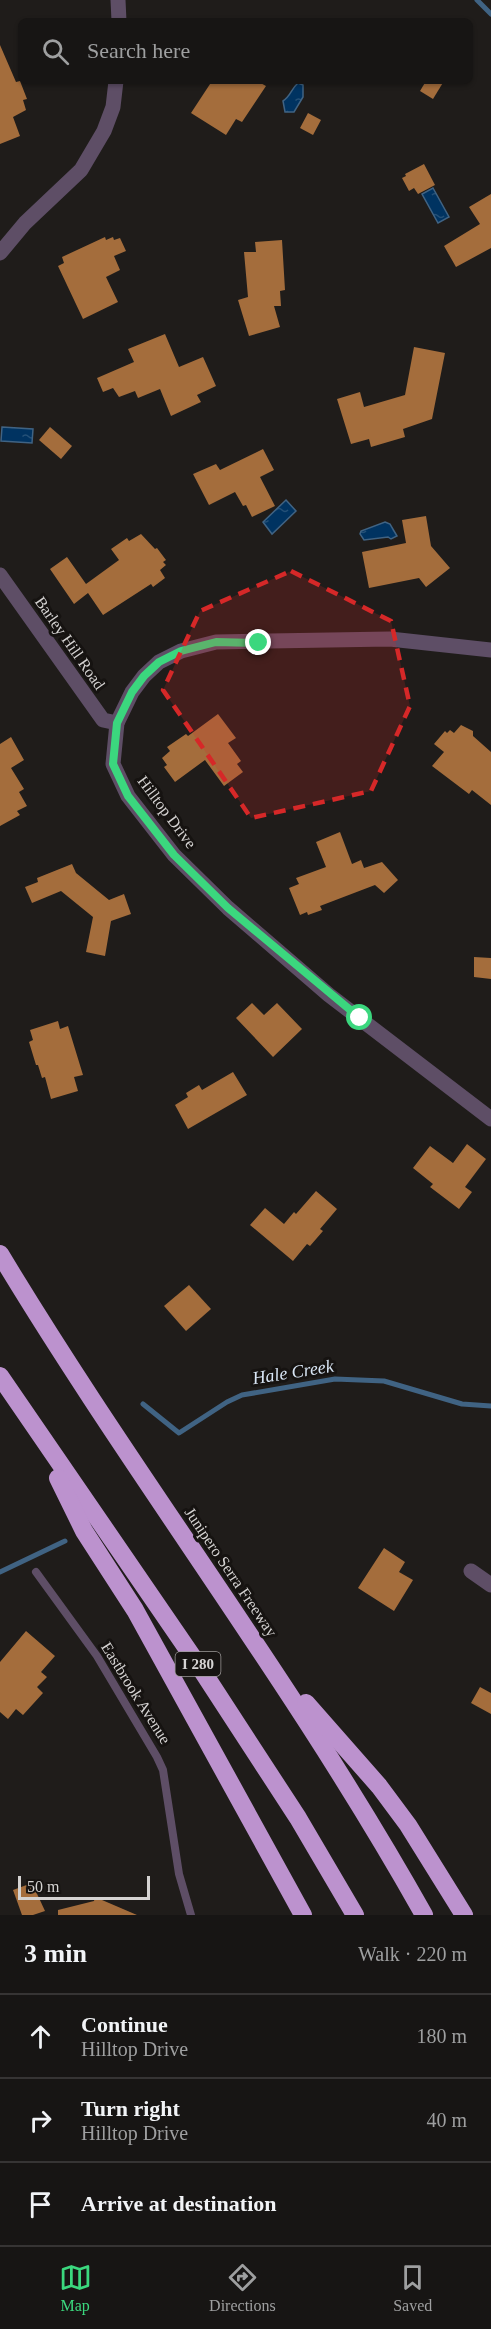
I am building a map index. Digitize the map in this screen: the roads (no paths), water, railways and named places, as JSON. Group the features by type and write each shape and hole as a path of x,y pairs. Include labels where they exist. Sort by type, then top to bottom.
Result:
{"highway":[{"name":"Junipero Serra Freeway","path":"0,1254 328,1754 390,1854 424,1915"},
{"name":"I 280","path":"0,1376 201,1669 298,1818 354,1915"},
{"path":"29,1420 84,1531 135,1610 303,1915"},
{"path":"265,1658 379,1786 408,1825 464,1915"}],"street":[{"path":"118,0 119,18"},
{"path":"0,253 25,223 81,170 104,131 113,107 116,84"},
{"name":"Barley Hill Road","path":"0,575 103,720 117,723"},
{"name":"Hilltop Drive","path":"491,650 390,639 216,642 181,651 159,662 132,692 117,723 113,764 128,796 174,855 228,908 329,994 491,1119"},
{"path":"471,1571 491,1585"}],"lane":[{"name":"Eastbrook Avenue","path":"36,1572 97,1656 158,1756 163,1770 179,1874 191,1915"}],"water":[{"path":"297,84 303,85 303,97 294,112 285,112 283,101"},
{"path":"433,188 449,217 438,223 422,194"},
{"path":"2,427 33,429 32,443 1,441"},
{"path":"286,500 296,511 272,534 263,522"},
{"path":"385,522 390,524 397,536 391,539 388,537 364,540 360,534 361,531"}],"waterway":[{"path":"477,0 491,14"},
{"name":"Hale Creek","path":"143,1404 179,1433 242,1395 335,1379 384,1381 462,1404 491,1406"},
{"name":"Hale Creek","path":"0,1572 65,1541"}]}
